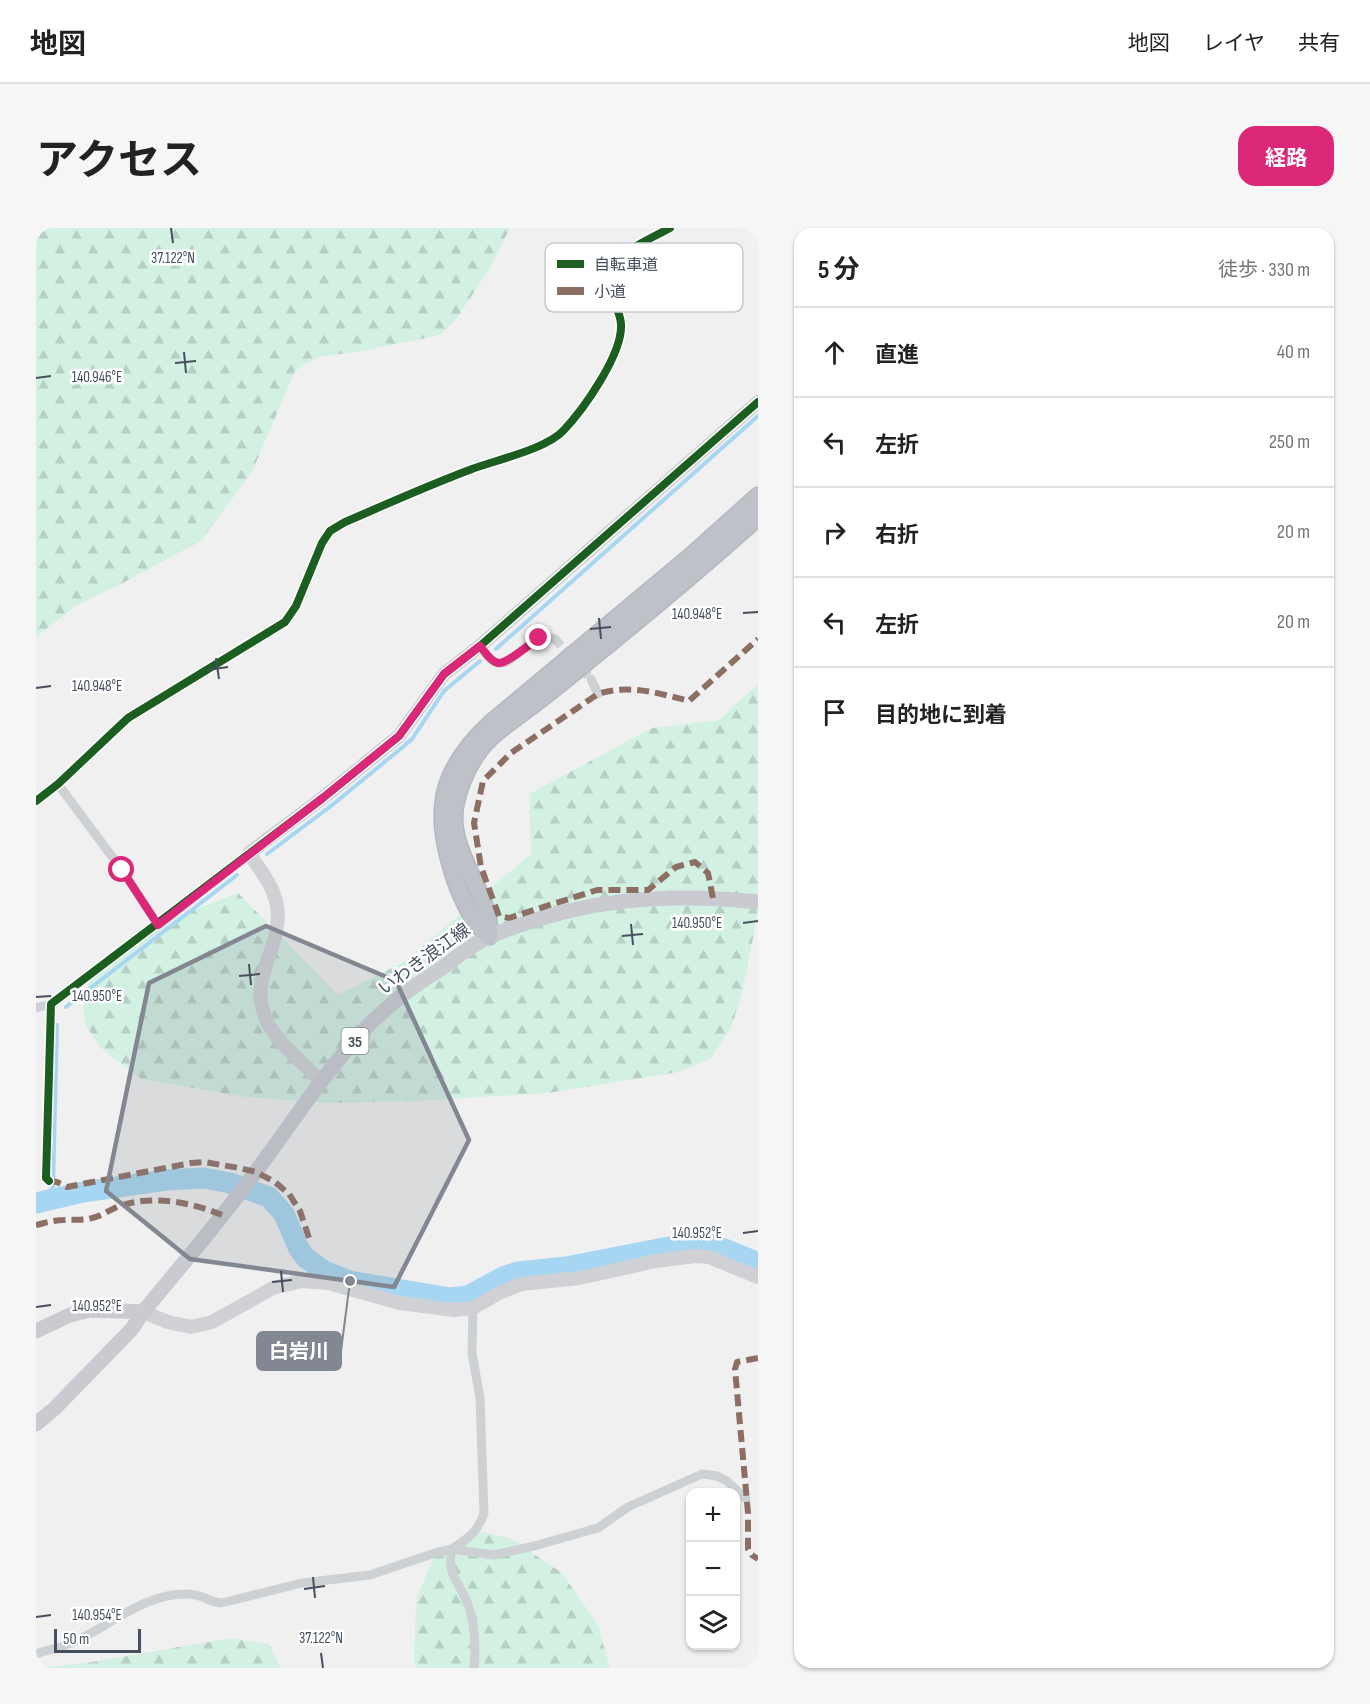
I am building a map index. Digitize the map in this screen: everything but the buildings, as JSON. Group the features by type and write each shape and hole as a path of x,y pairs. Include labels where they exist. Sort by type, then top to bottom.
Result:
{"highway":[{"path":"489,936 478,928 459,890 446,853 442,824 445,792 453,770 471,741 692,556 758,496"},
{"path":"489,936 490,921 462,855 456,831 455,807 464,775 482,747 499,730 533,706 702,568 758,517"}],"main road":[{"name":"いわき浪江線","path":"36,1424 54,1409 132,1329 143,1312 253,1177 321,1081 367,1026 407,990 489,936 572,909 621,900 666,897 714,898 758,903"},
{"path":"36,1331 70,1315 90,1310 143,1312"}],"street":[{"path":"644,243 670,228"},
{"path":"36,801 58,784 128,718 285,622 297,606 322,543 330,531 345,522 470,470 553,440 563,432 595,388 616,353 621,325 618,312"},
{"path":"36,1008 51,1004 158,925 399,736 444,674 480,646 758,402"},
{"path":"480,646 490,659 497,663 505,662 539,638 546,636 555,639"},
{"path":"591,679 598,694"},
{"path":"58,784 122,870 158,925"},
{"path":"249,853 273,890 277,907 276,932 261,977 260,998 265,1018 271,1030 321,1081"},
{"path":"49,1181 46,1178 51,1004"},
{"path":"143,1312 168,1322 191,1327 212,1322 273,1288 301,1281 328,1284 400,1303 454,1310 473,1308 521,1284 580,1278 682,1257 709,1257 758,1277"},
{"path":"36,1654 71,1643 147,1602 167,1596 200,1595 213,1602 221,1603 302,1583 370,1575 452,1549 469,1538 480,1525 484,1513 480,1398 472,1353 473,1308"},
{"path":"452,1549 494,1556 502,1555 597,1528 628,1507 702,1474 717,1476 727,1481 746,1498"},
{"path":"452,1549 449,1562 452,1574 468,1603 476,1648 474,1668"}],"highlighted area":[{"path":"266,926 396,981 469,1140 394,1287 190,1259 106,1191 149,983"}],"green space":[{"path":"36,228 510,228 490,268 457,318 440,335 358,352 323,356 295,371 252,472 201,541 77,605 36,637"},
{"path":"758,684 758,910 742,993 731,1028 711,1058 679,1072 548,1093 418,1101 329,1103 246,1097 141,1079 101,1048 86,1026 82,995 102,963 173,918 238,893 338,995 404,962 531,854 529,794 652,728 719,720"},
{"path":"482,1532 510,1538 562,1573 598,1625 610,1668 416,1668 414,1660 416,1600 433,1559"},
{"path":"231,1638 269,1644 281,1668 36,1668 86,1663"}],"waterway":[{"path":"496,649 758,416"},
{"path":"267,854 331,806 412,739 444,691 480,661"},
{"path":"66,1007 237,875"},
{"path":"39,1202 53,1187 57,1025"},
{"path":"36,1203 83,1192 166,1180 204,1178 230,1183 269,1197 284,1214 299,1249 306,1258 324,1271 350,1281 450,1298 468,1296 503,1277 518,1272 566,1267 689,1243 716,1246 758,1263"}],"tunnel":[{"path":"555,639 591,679"}],"marked path":[{"path":"713,898 708,873 695,862 676,867 648,890 597,890 509,918 499,916 481,867 474,823 483,781 511,753 598,694 632,690 689,701 758,639"},
{"path":"49,1181 67,1187 204,1162 239,1168 256,1172 275,1182 289,1194 300,1211 309,1238"},
{"path":"36,1225 88,1219 130,1203 157,1200 184,1203 222,1215"},
{"path":"758,1358 737,1362 735,1369 748,1513 748,1549 758,1559"}],"cycle path":[{"path":"641,243 670,228"},
{"path":"36,801 58,784 128,718 285,622 296,606 322,543 330,531 345,522 472,469 533,449 563,431 581,410 609,366 620,336 621,324 618,312"},
{"path":"49,1181 46,1178 51,1004 324,797 399,736 444,674 480,646 758,402"}],"place":[{"name":"白岩川","path":"350,1281"}],"route":[{"path":"122,870 158,925 399,736 444,674 480,646 490,659 497,663 505,662 539,638"}]}
